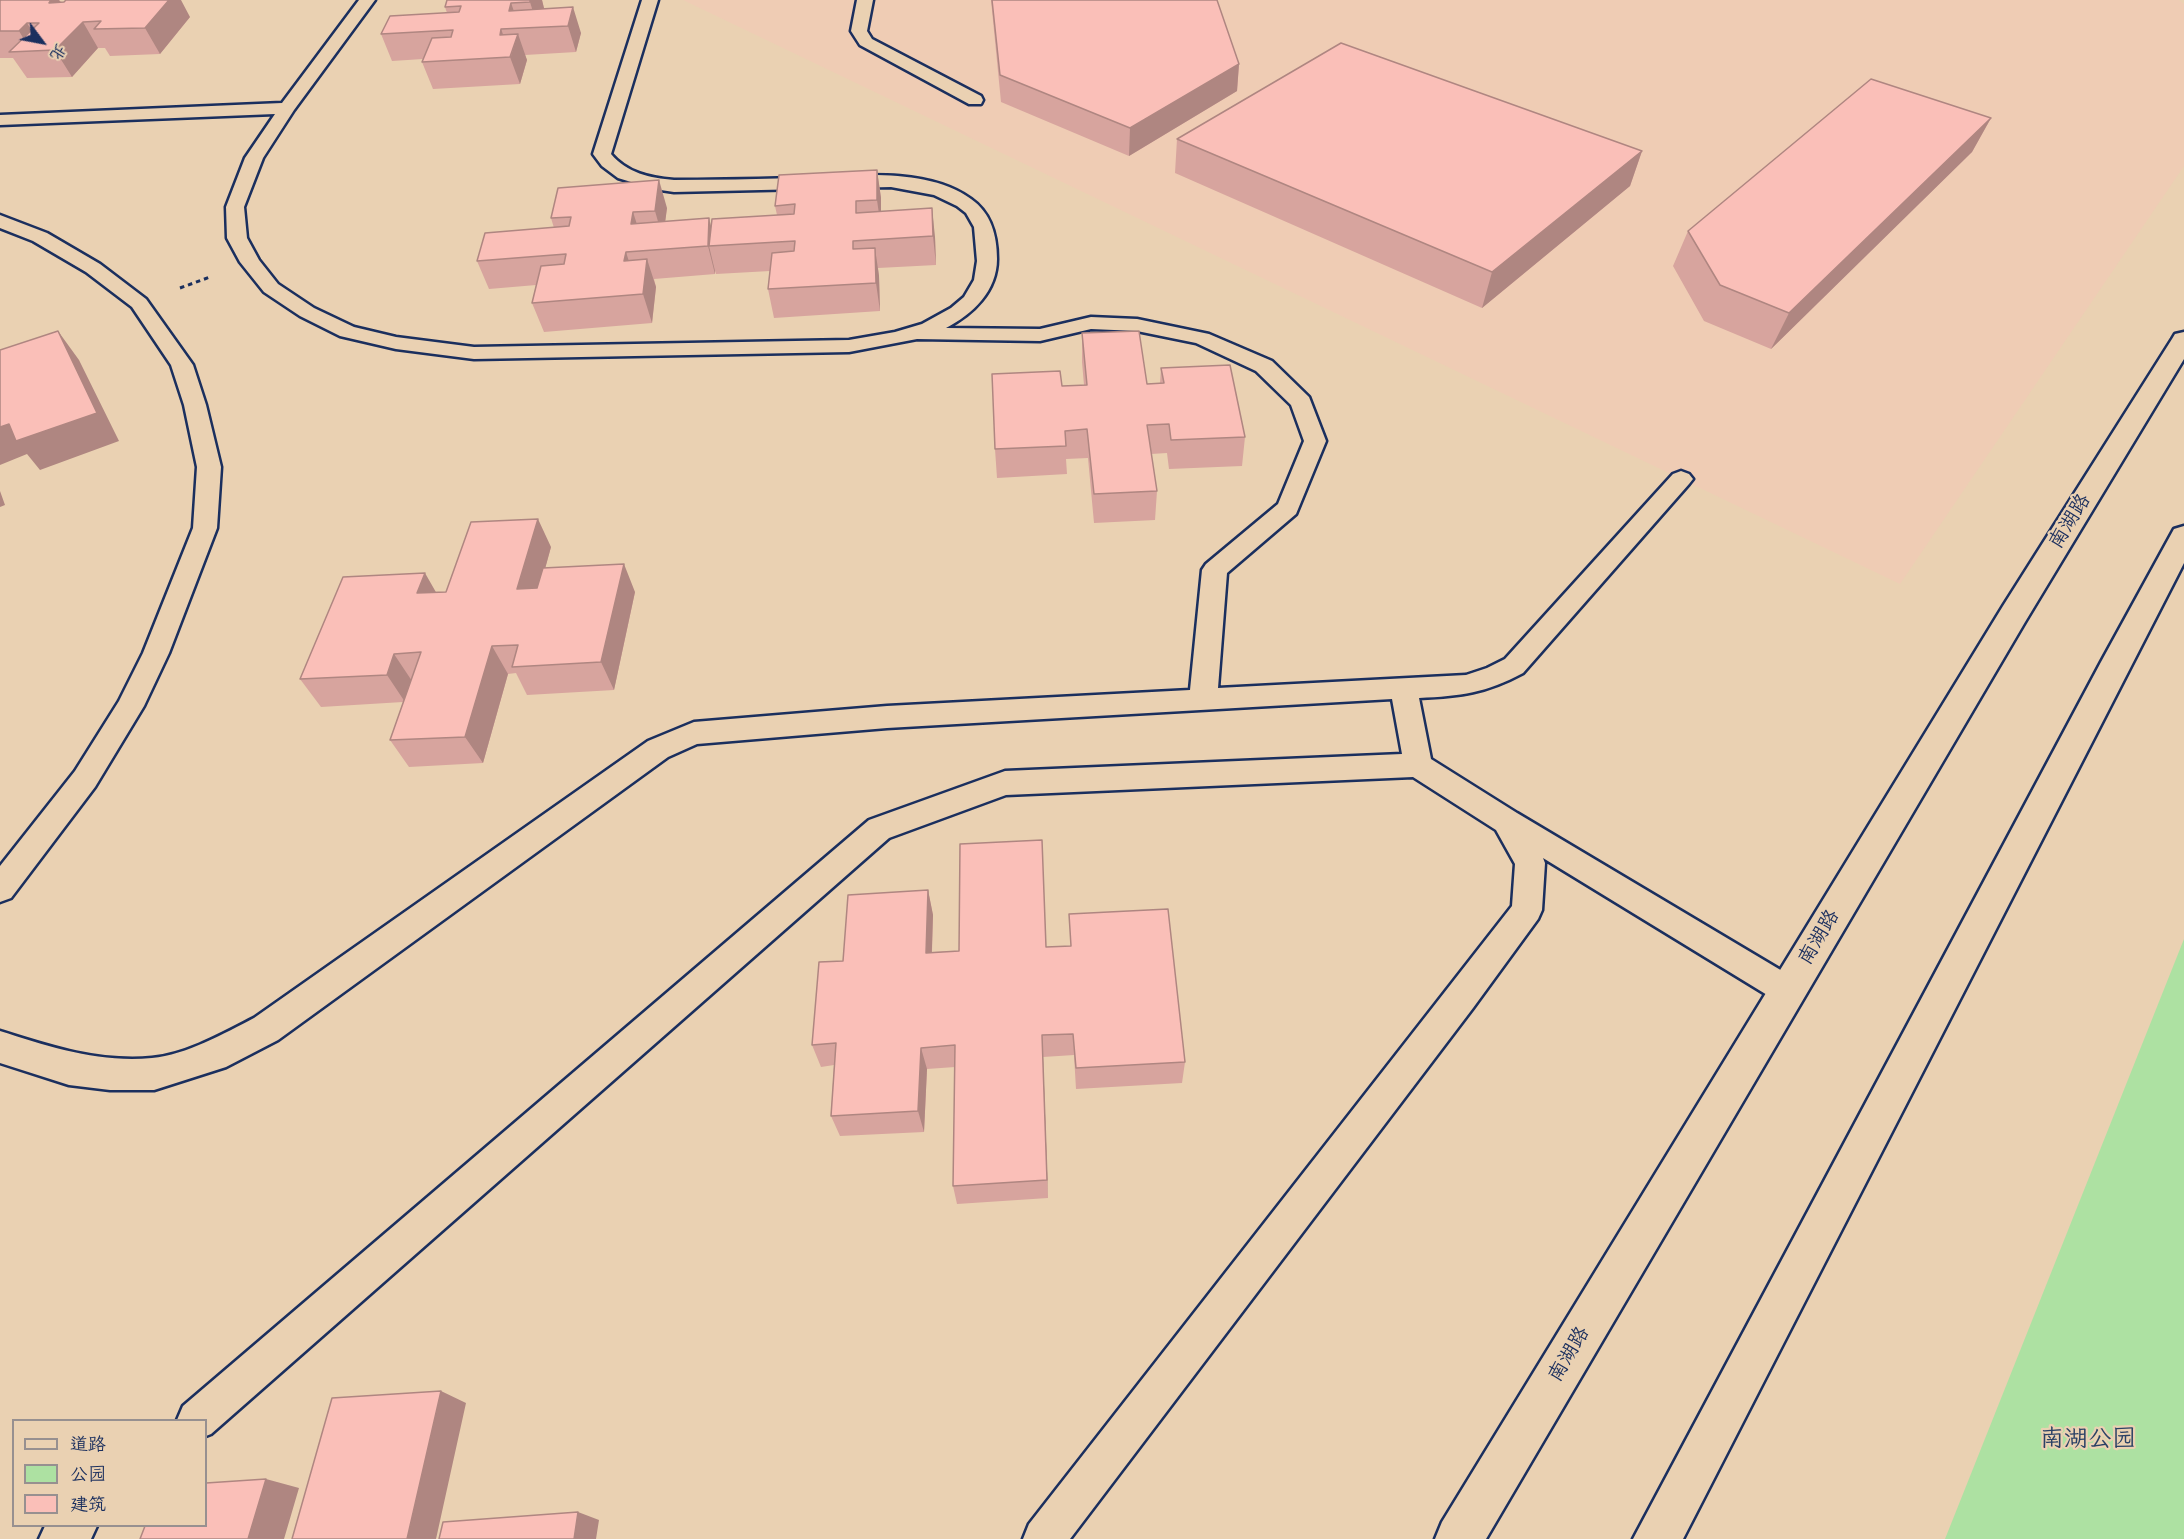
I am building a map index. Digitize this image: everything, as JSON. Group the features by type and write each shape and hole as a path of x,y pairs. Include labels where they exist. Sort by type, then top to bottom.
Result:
{"main road":[{"name":"南湖路","path":"1459,1539 2014,614 2184,339"},
{"path":"1658,1539 2110,672 2184,536"}],"lane":[{"path":"367,0 287,108 254,158 235,207 237,238 250,262 271,288 307,312 347,332 396,343 474,353 849,346 917,334 1040,335 1091,323 1137,325 1203,338 1264,366 1301,402 1315,441 1288,508 1215,570 1203,699"},
{"path":"650,0 602,154 608,163 641,182 654,185 891,181 917,183 969,205 981,221 986,242 987,263 982,285 972,299 955,314 917,334"},
{"path":"865,0 859,31 866,42 975,100"},
{"path":"0,120 287,108"},
{"path":"0,221 40,237 85,263 139,303 182,365 195,405 209,467 205,528 156,653 130,706 85,779 0,890"},
{"path":"0,1047 69,1069 110,1074 154,1074 214,1056 266,1029 657,749 694,733 887,717 1466,685 1497,675 1514,666 1681,479"},
{"path":"1404,689 1418,765"},
{"path":"198,1419 879,829 1005,783 1418,765 1506,821 1788,991"},
{"path":"1044,1539 1462,998 1527,910 1530,863 1506,821"},
{"path":"60,1539 75,1527"}],"path":[{"path":"139,303 250,262"}],"shaded area":[{"path":"683,0 2179,0 2184,4 2184,166 1900,584"}],"green space":[{"name":"南湖公园","path":"2184,939 2184,1539 1945,1539"}],"building":[{"path":"1,0 51,0 49,3 66,0 169,0 145,28 94,29 101,21 83,22 55,50 9,52 39,23 27,23 19,31 0,31"},
{"path":"447,0 530,0 530,2 511,3 509,11 573,7 568,26 501,29 500,35 518,34 510,57 422,62 432,38 451,37 453,30 381,34 390,16 459,12 461,6 445,7"},
{"path":"992,0 1217,0 1239,64 1130,128 1000,75"},
{"path":"1341,43 1642,151 1492,272 1177,139"},
{"path":"1871,79 1991,118 1789,313 1720,285 1688,231"},
{"path":"877,170 877,200 856,201 856,213 932,208 933,236 853,241 853,249 875,248 876,283 768,289 772,253 794,251 795,241 709,246 712,219 794,214 795,204 775,206 779,175"},
{"path":"659,180 655,211 633,212 631,224 709,218 708,246 626,252 624,261 647,259 643,294 532,303 541,266 564,264 566,254 477,261 485,233 569,226 571,217 551,218 558,188"},
{"path":"58,331 97,413 16,441 9,424 0,427 0,350"},
{"path":"1139,331 1147,384 1164,383 1161,368 1230,365 1245,437 1171,440 1169,424 1147,425 1157,491 1094,494 1087,429 1065,431 1066,446 995,449 992,374 1060,371 1062,386 1087,385 1082,333"},
{"path":"538,519 517,589 537,588 543,568 624,564 601,662 512,667 518,645 492,646 465,737 390,740 421,652 394,654 387,675 300,679 343,577 425,573 417,593 446,592 471,522"},
{"path":"1042,840 1046,947 1071,946 1069,914 1168,909 1185,1062 1076,1068 1073,1034 1042,1035 1047,1180 953,1186 955,1045 921,1048 918,1111 831,1116 836,1043 812,1045 819,962 843,961 848,895 928,890 926,953 959,951 960,844"},
{"path":"441,1391 407,1539 292,1539 332,1398"},
{"path":"266,1479 248,1539 140,1539 145,1527 207,1527 207,1483"},
{"path":"578,1512 574,1539 439,1539 443,1522"}]}
